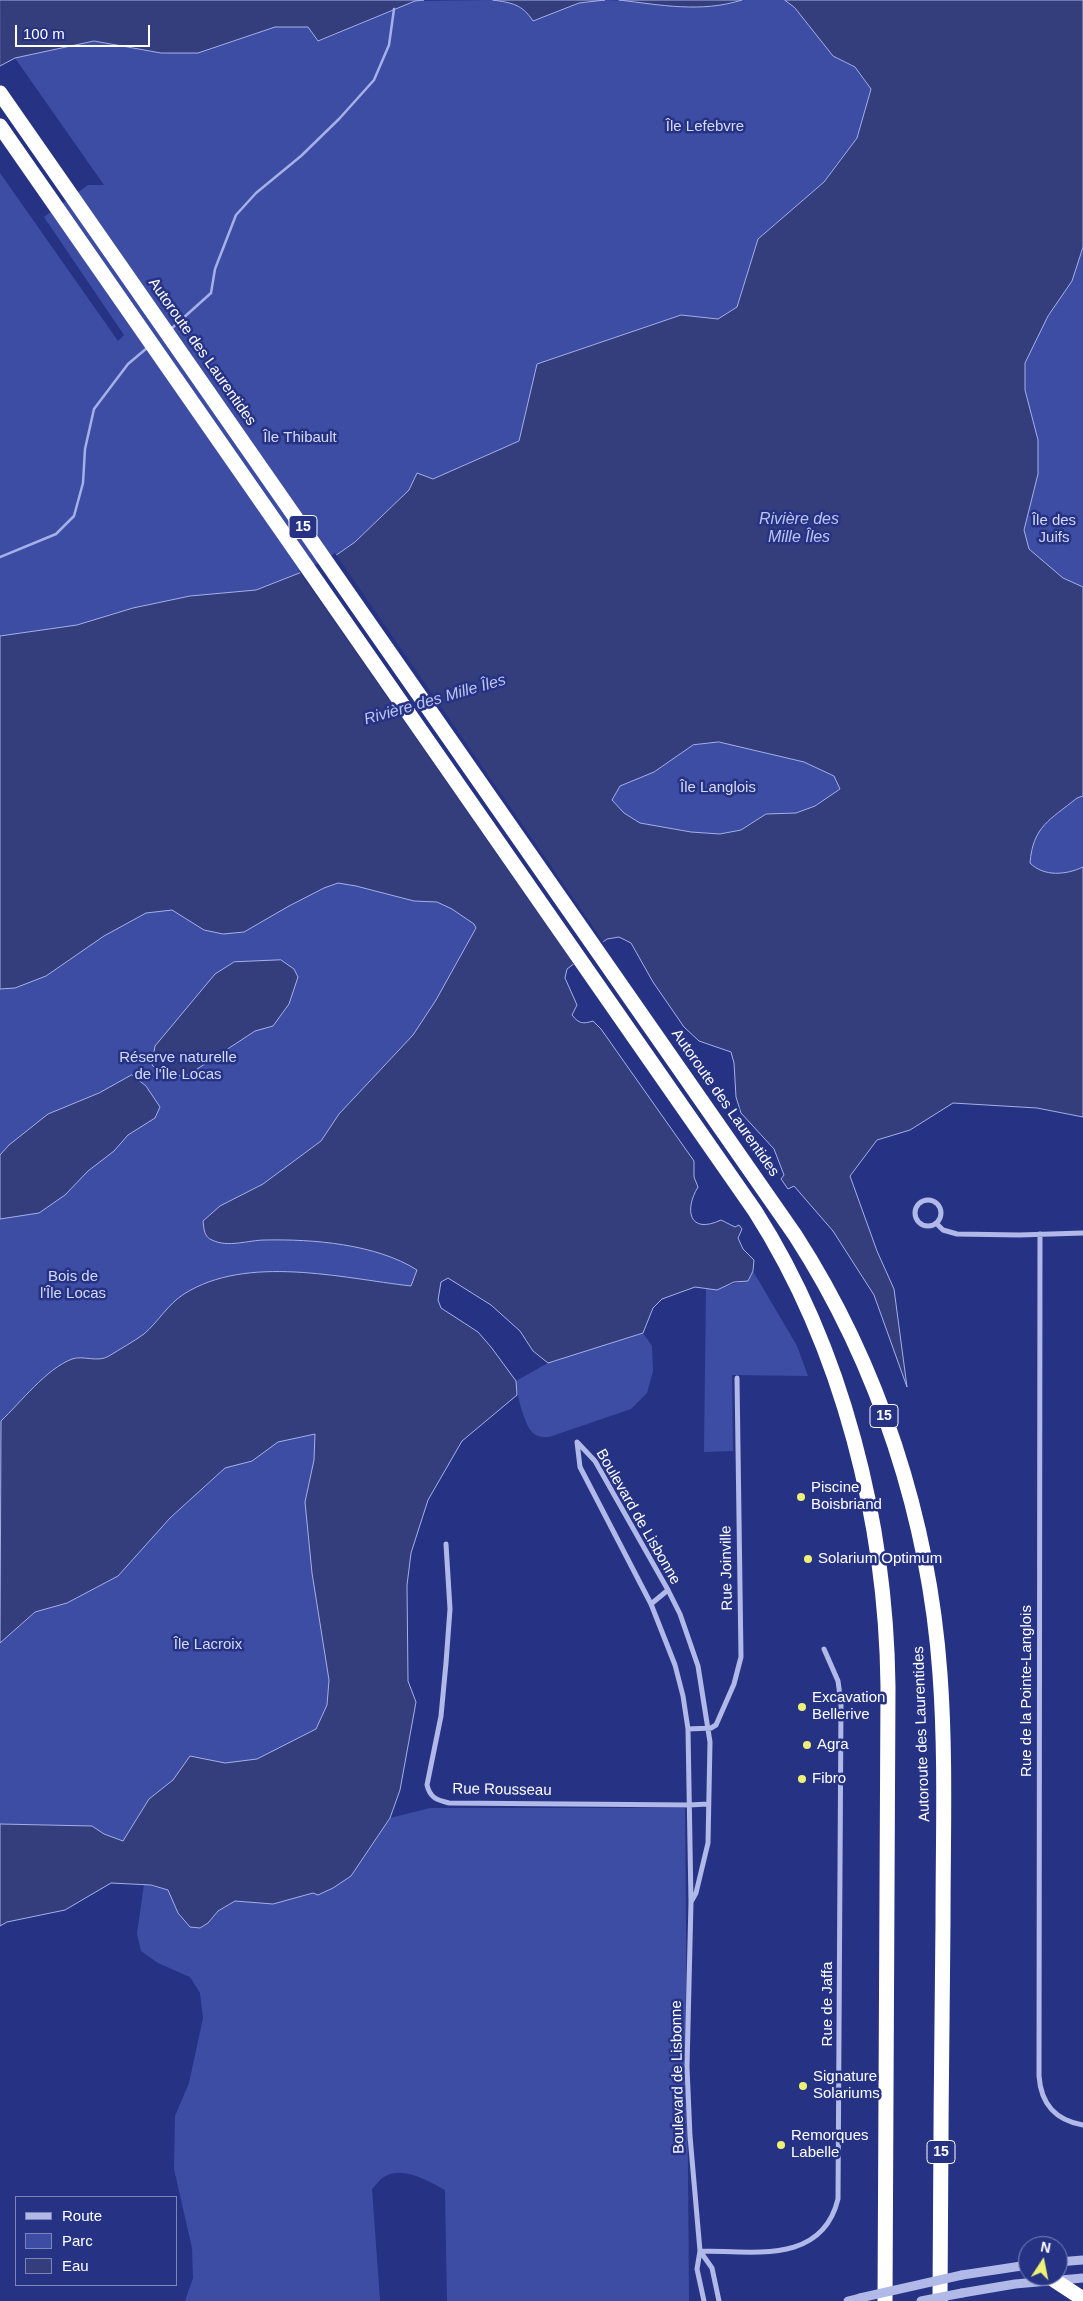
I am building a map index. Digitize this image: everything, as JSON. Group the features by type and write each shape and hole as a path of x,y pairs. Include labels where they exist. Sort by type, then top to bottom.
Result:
{"highway":[{"name":"Autoroute des Laurentides","path":"0,93 772,1202 816,1270 841,1316 879,1402 897,1452 914,1509 934,1613 942,1722 940,2301"},
{"name":"15","path":"0,126 707,1140 770,1237 806,1309 830,1367 853,1439 867,1494 880,1574 888,1667 884,2299"},
{"path":"940,2275 944,2301"},
{"path":"1063,2286 1083,2299"}],"street":[{"path":"929,1200 938,1204 941,1213 936,1223 926,1226 918,1220 916,1211 920,1203 929,1200"},
{"path":"936,1223 943,1230 956,1234 1083,1233"},
{"name":"Rue de la Pointe-Langlois","path":"1040,1234 1039,2076 1043,2096 1049,2108 1065,2120 1083,2125"},
{"name":"Rue Joinville","path":"707,1728 716,1724 734,1684 741,1657 737,1378"},
{"name":"Boulevard de Lisbonne","path":"691,1902 696,1893 708,1843 710,1742 698,1666 680,1614 668,1590 595,1461 577,1442 580,1467 651,1604 675,1665 688,1729 691,1902 687,2068 690,2136 700,2251 697,2269 704,2301"},
{"name":"Rue Rousseau","path":"446,1544 450,1609 441,1716 427,1785 429,1794 438,1800 449,1803 689,1806 708,1804"},
{"path":"651,1604 668,1590"},
{"name":"Rue de Jaffa","path":"700,2251 778,2250 803,2245 814,2239 824,2230 833,2215 838,2199 841,1704 836,1673 824,1648"},
{"path":"688,1729 707,1728"},
{"name":"Boulevard de Lisbonne","path":"700,2251 712,2268 718,2301"},
{"path":"1068,2261 1083,2260"},
{"path":"848,2301 962,2275 1018,2267"},
{"path":"1068,2279 1083,2278"},
{"path":"921,2301 1018,2285"}],"green space":[{"path":"492,0 516,5 525,11 533,21 579,3 605,0 724,5 742,0 785,0 795,8 833,56 855,67 871,89 857,138 824,182 758,239 737,307 718,319 681,315 537,364 519,441 433,479 417,473 409,490 355,542 325,563 256,590 190,596 133,608 77,625 0,636 0,173 118,341 124,335 44,217 88,185 104,185 15,58 94,41 161,53 198,53 275,27 308,27 319,41 415,1"},
{"name":"Île des Juifs","path":"1083,144 1083,608 1011,576 998,369"},
{"name":"Île Langlois","path":"719,742 804,762 834,776 840,789 815,806 796,813 766,814 741,830 720,834 691,832 640,823 624,813 612,800 620,786 654,772 693,745"},
{"path":"1083,796 1083,867 1070,872 1048,873 1030,864 1035,841 1044,825 1077,798"},
{"name":"Réserve naturelle de l'Île Locas","path":"487,840 445,1256 415,1321 0,1489 0,947 95,908"},
{"path":"753,1271 797,1346 808,1376 732,1375 733,1451 704,1452 706,1289 748,1281"},
{"path":"643,1333 652,1346 653,1371 647,1393 631,1409 549,1437 537,1436 531,1431 521,1407 516,1381 548,1363"},
{"name":"Île Lacroix","path":"323,1401 346,1635 320,1741 126,1841 0,1842 0,1643 35,1612 67,1603 118,1576 170,1518 225,1468"},
{"path":"430,1808 685,1808 689,2301 447,2301 445,2190 431,2182 407,2173 399,2173 384,2177 372,2189 380,2301 185,2301 193,2278 192,2248 174,2169 175,2116 189,2083 203,2018 200,1993 190,1977 158,1963 141,1951 137,1934 144,1884 168,1890 178,1913 190,1927 200,1928 208,1923 218,1911 235,1901 273,1904 313,1893 351,1876 390,1818"}],"water":[{"path":"0,0 424,0 415,1 318,41 308,27 275,27 198,53 161,53 94,41 15,58 0,66"},
{"path":"493,0 605,0 579,3 533,21 525,11 516,5"},
{"path":"619,0 742,0 711,6 681,7"},
{"name":"Rivière des Mille Îles","path":"785,0 1083,0 1083,247 1072,281 1048,316 1025,363 1025,390 1038,440 1038,474 1024,530 1029,549 1063,578 1083,587 1083,796 1077,798 1044,825 1035,840 1030,863 1048,873 1070,872 1083,867 1083,1117 1037,1108 953,1103 910,1130 877,1140 850,1176 877,1251 894,1289 907,1387 874,1295 833,1231 794,1186 788,1189 781,1179 784,1175 774,1149 741,1113 736,1097 734,1063 731,1052 699,1041 684,1027 653,982 631,943 619,937 607,939 567,969 565,978 577,1005 572,1015 581,1023 593,1021 601,1029 694,1161 694,1177 698,1187 691,1204 692,1218 702,1224 710,1224 721,1220 735,1227 739,1225 742,1229 738,1238 743,1249 754,1260 753,1271 748,1281 734,1282 717,1290 695,1287 662,1299 653,1308 643,1333 548,1363 533,1351 520,1331 491,1305 448,1278 441,1282 438,1300 441,1308 478,1332 516,1381 517,1395 462,1441 428,1500 411,1553 407,1585 408,1681 416,1702 400,1790 390,1818 351,1876 318,1895 313,1893 273,1904 235,1901 218,1911 208,1923 200,1928 190,1927 178,1913 168,1890 151,1885 111,1883 65,1910 7,1922 0,1926 0,1824 92,1826 104,1834 123,1841 149,1799 173,1780 190,1756 225,1763 257,1759 316,1729 327,1705 329,1680 312,1573 305,1502 314,1460 315,1434 278,1442 252,1461 225,1468 170,1518 118,1576 67,1603 35,1612 0,1643 1,1421 53,1370 76,1358 100,1359 109,1356 144,1334 178,1298 209,1282 236,1275 265,1272 295,1272 325,1274 411,1286 417,1270 383,1254 323,1242 265,1240 232,1244 218,1242 207,1237 203,1221 220,1206 263,1184 321,1141 339,1114 413,1035 436,1000 476,928 474,924 452,909 437,902 414,901 338,883 289,906 244,932 223,934 204,930 172,910 146,913 104,936 46,976 15,988 0,989 0,636 77,625 133,608 190,596 256,590 325,563 355,542 409,490 417,473 433,479 519,441 537,364 681,315 718,319 737,307 758,239 824,182 857,138 871,89 855,67 833,56 795,8","holes":["719,742 804,762 834,776 840,789 815,806 796,813 766,814 741,830 720,834 691,832 640,823 624,813 612,800 620,786 654,772 693,745"]},
{"path":"281,960 294,969 298,977 289,1004 273,1026 255,1031 188,1075 165,1077 152,1065 155,1046 215,974 234,962"},
{"path":"132,1075 146,1086 160,1107 155,1118 128,1135 114,1151 88,1171 65,1195 39,1213 0,1219 0,1155 9,1145 48,1114 99,1093"}],"pier":[{"path":"335,553 605,944 574,965 299,571 324,561"}],"waterway":[{"path":"171,329 211,293 215,269 236,215 256,193 301,156 339,119 374,80 389,45 394,9"},
{"path":"0,557 56,534 74,516 83,483 85,449 94,409 128,364 147,348"}],"place":[{"name":"Piscine Boisbriand","path":"801,1497"},
{"name":"Solarium Optimum","path":"808,1559"},
{"name":"Excavation Bellerive","path":"802,1707"},
{"name":"Agra","path":"807,1745"},
{"name":"Fibro","path":"802,1779"},
{"name":"Signature Solariums","path":"803,2086"},
{"name":"Remorques Labelle","path":"781,2145"}],"park label":[{"name":"Île Lefebvre","path":"705,127"},
{"name":"Île Thibault","path":"300,438"},
{"name":"Bois de l'Île Locas","path":"73,1286"}]}
